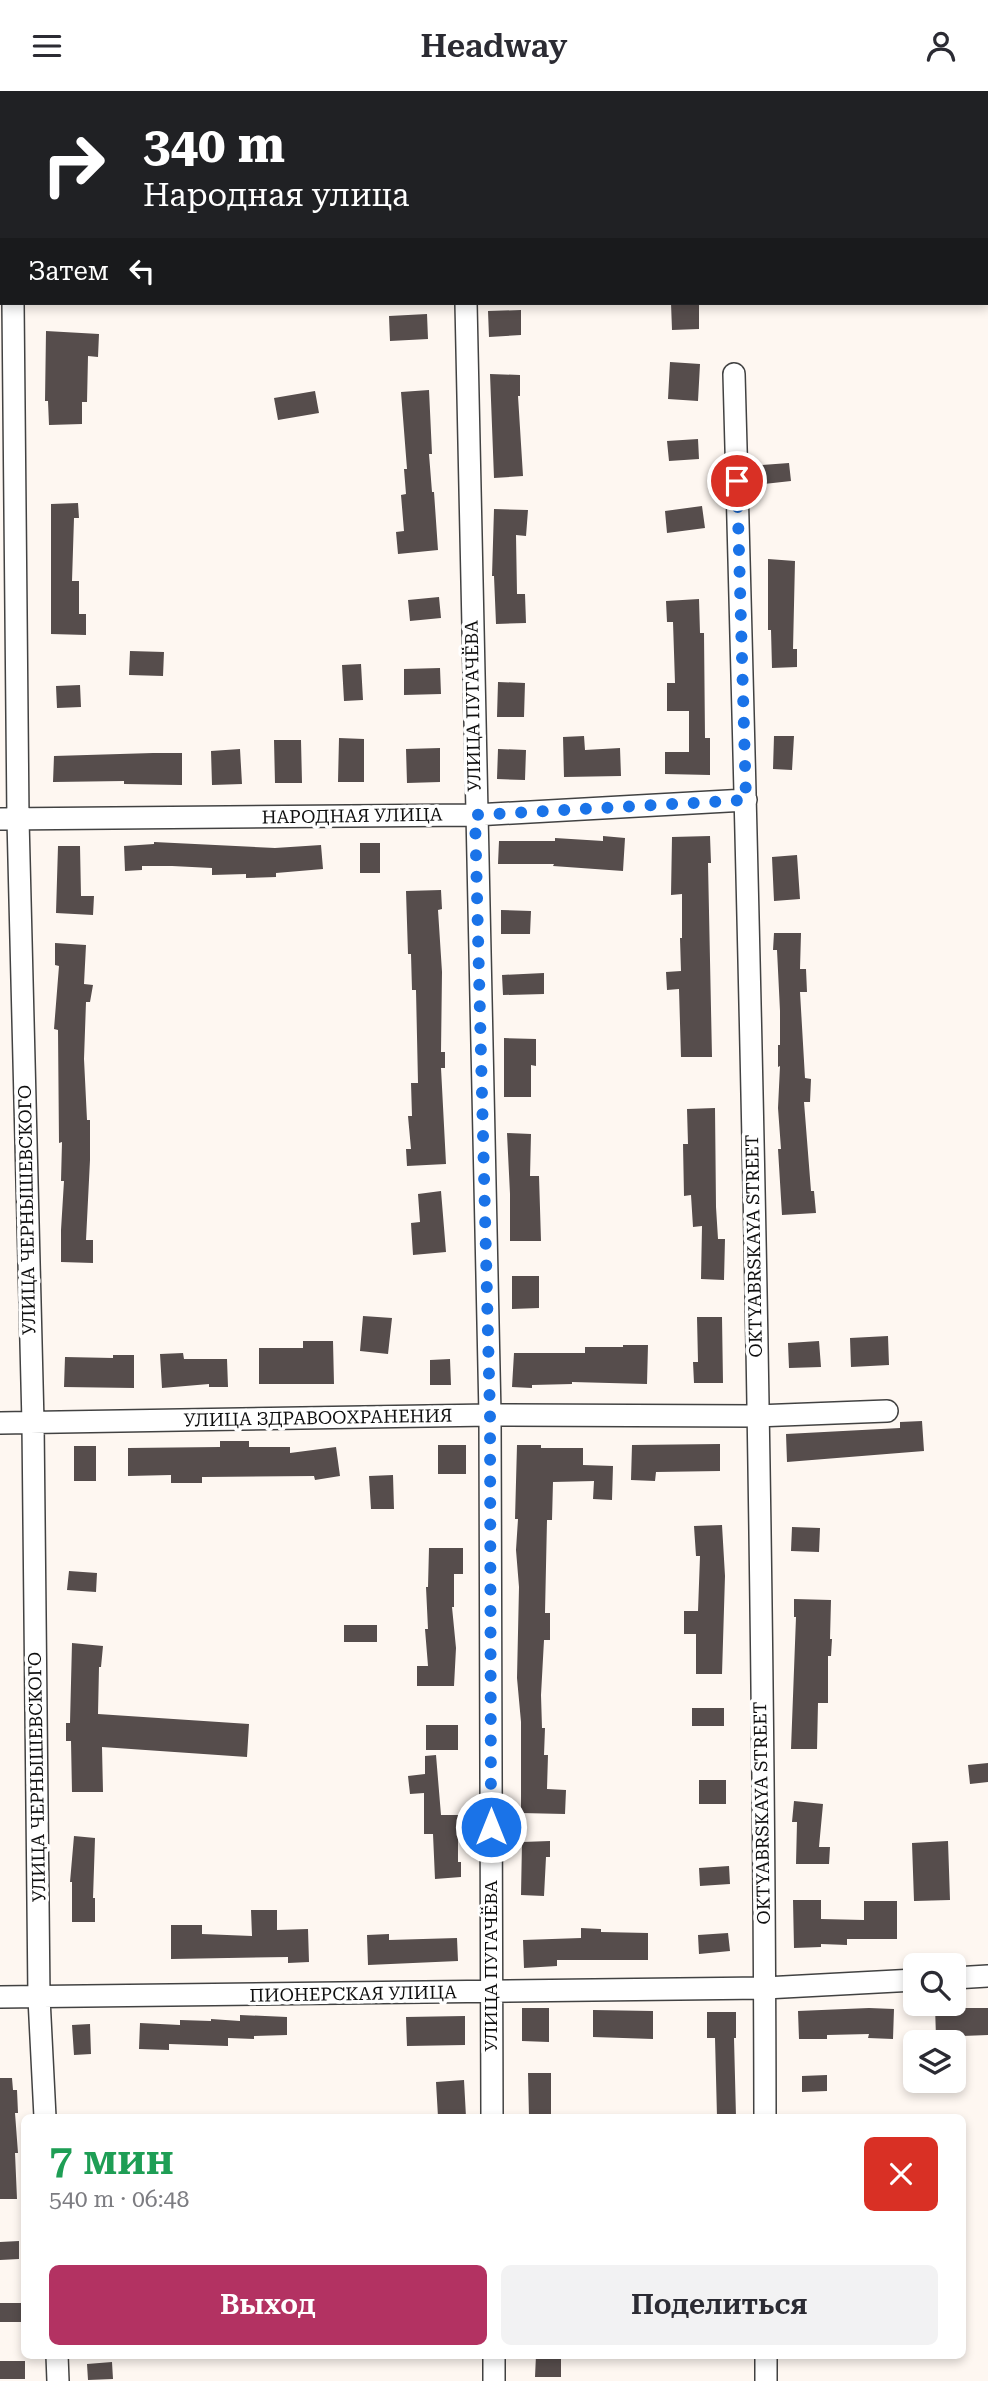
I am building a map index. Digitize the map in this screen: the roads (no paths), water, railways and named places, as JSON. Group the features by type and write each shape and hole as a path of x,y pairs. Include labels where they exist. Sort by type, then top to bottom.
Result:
{"street":[{"name":"УЛИЦА ЧЕРНЫШЕВСКОГО","path":"13,305 9,819 33,1423 39,1998 45,2114"},
{"name":"УЛИЦА ПУГАЧЁВА","path":"466,305 490,1415 492,2114"},
{"name":"OKTYABRSKAYA STREET","path":"734,374 746,800 757,1416 765,2114"},
{"name":"НАРОДНАЯ УЛИЦА","path":"9,819 475,815 746,800"},
{"name":"УЛИЦА ЗДРАВООХРАНЕНИЯ","path":"0,1423 490,1415 757,1416 887,1411"},
{"path":"966,1977 988,1976"},
{"name":"ПИОНЕРСКАЯ УЛИЦА","path":"0,1997 765,1988 903,1981"},
{"path":"57,2359 58,2381"},
{"path":"494,2359 494,2381"},
{"path":"766,2359 766,2381"}]}
